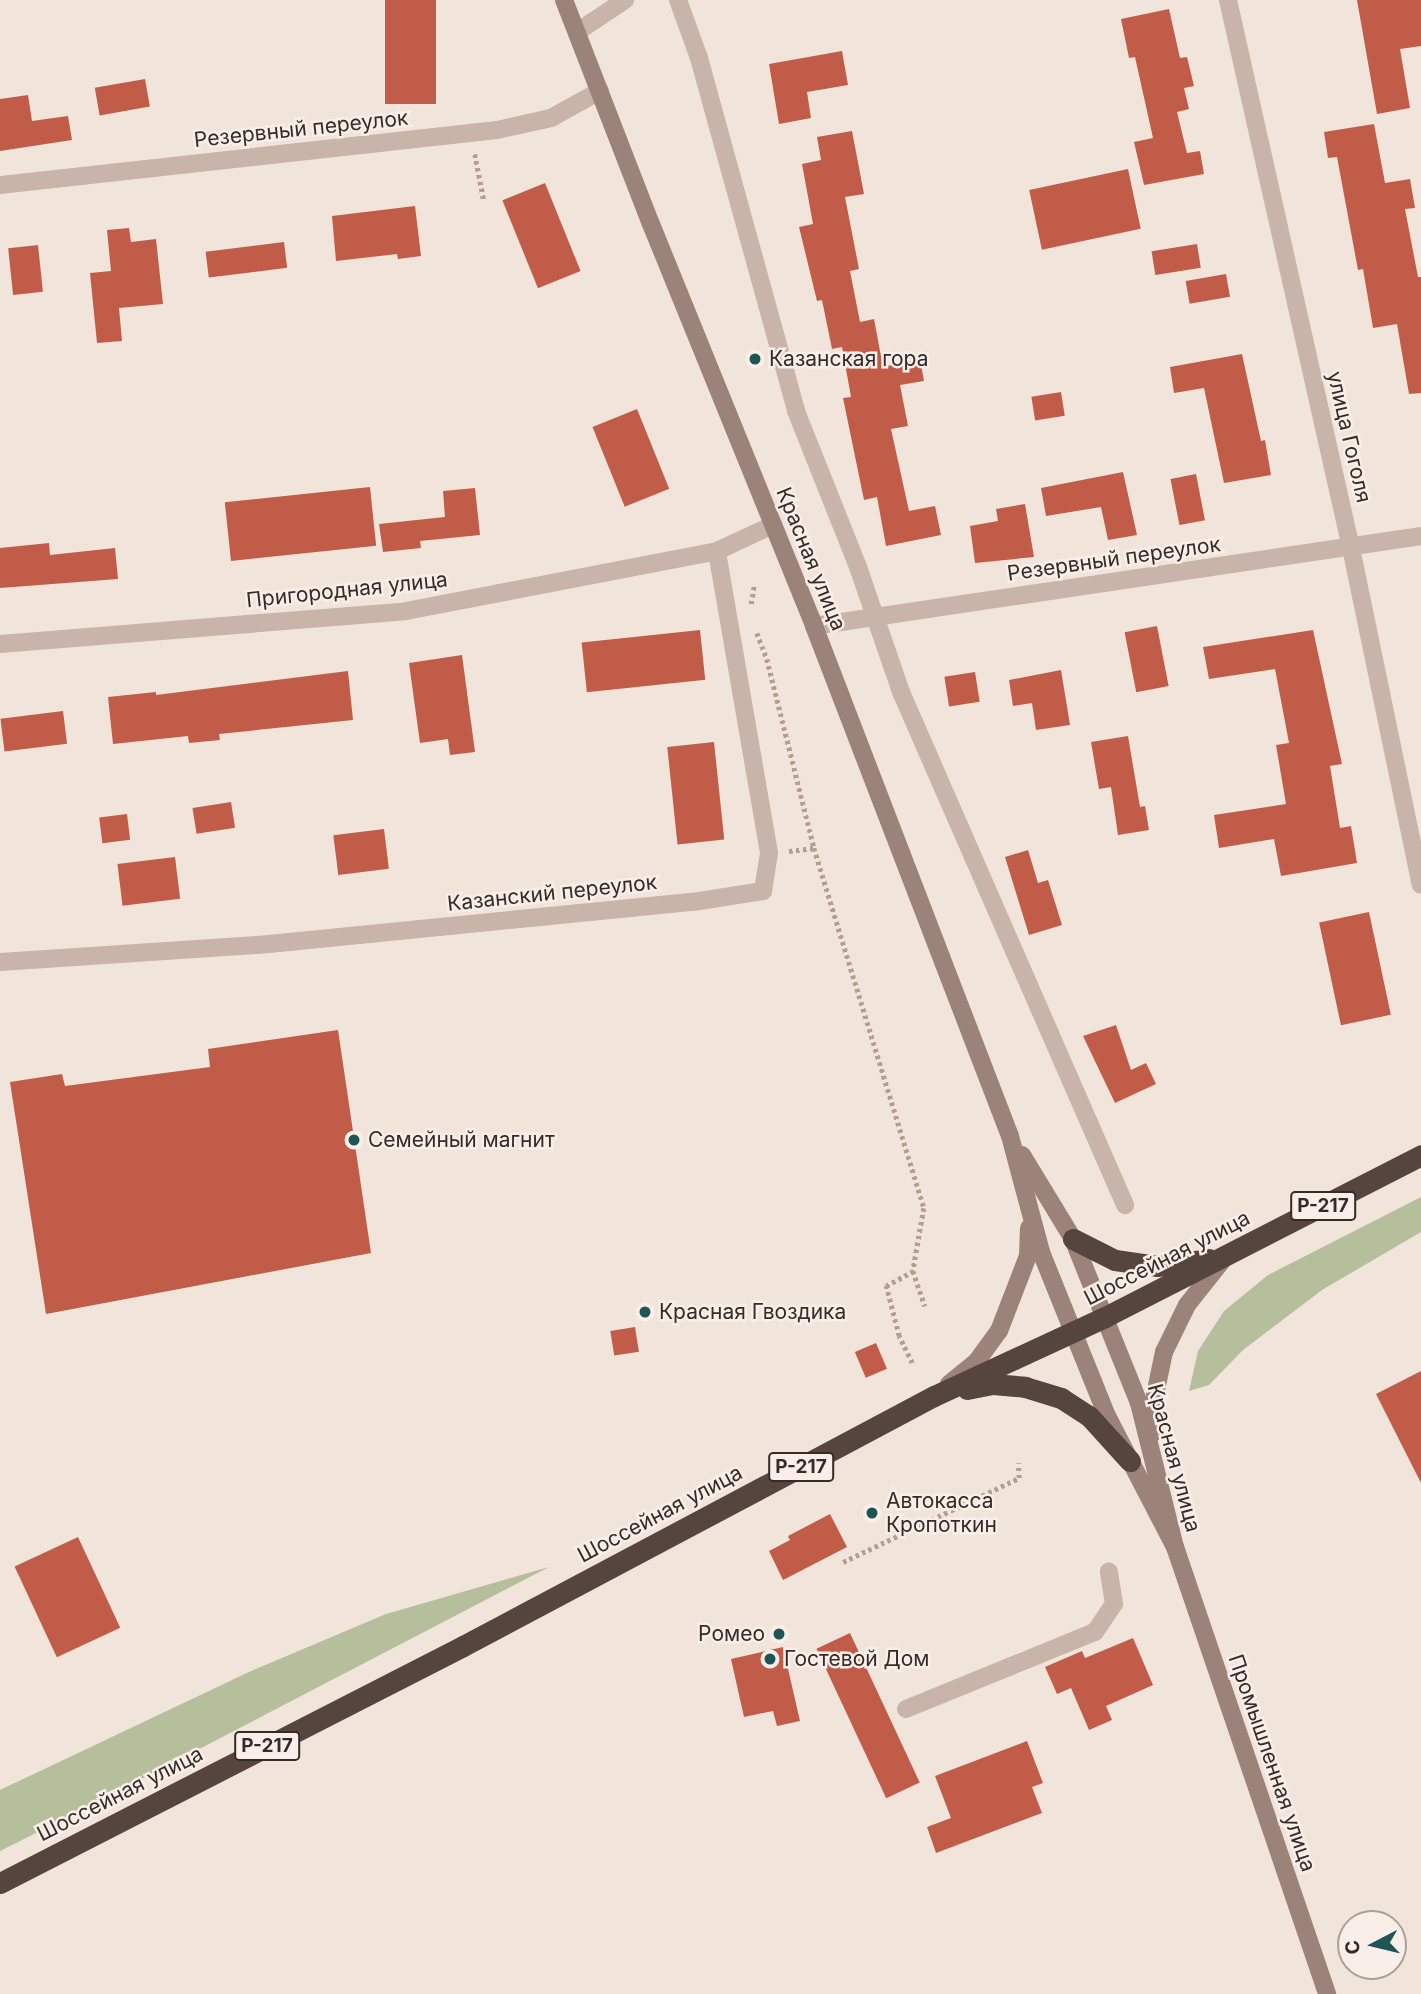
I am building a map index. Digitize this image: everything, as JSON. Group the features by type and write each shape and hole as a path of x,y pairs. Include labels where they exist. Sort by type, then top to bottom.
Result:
{"highway":[{"name":"Шоссейная улица","path":"0,1883 463,1646 934,1396 1105,1317 1421,1155"},
{"path":"1073,1239 1115,1260 1157,1266 1224,1257"},
{"path":"934,1396 993,1384 1025,1387 1061,1398 1089,1416 1130,1461"}],"main road":[{"name":"Красная улица","path":"564,0 814,626 1010,1136 1041,1252 1107,1416 1175,1547"},
{"name":"Красная улица","path":"1010,1136 1073,1239 1105,1317 1139,1403 1175,1547"},
{"path":"934,1396 977,1361 999,1331 1028,1256 1030,1211"},
{"path":"1152,1454 1155,1395 1164,1352 1187,1305 1224,1257"},
{"name":"Промышленная улица","path":"1175,1547 1326,1994"}],"street":[{"path":"577,32 625,0"},
{"path":"678,0 699,58 796,411 876,616 901,692 1125,1205"},
{"name":"улица Гоголя","path":"1228,0 1351,548 1421,885"},
{"name":"Резервный переулок","path":"0,185 471,133 551,118 600,91"},
{"name":"Пригородная улица","path":"0,644 406,611 717,551 773,525"},
{"name":"Резервный переулок","path":"814,626 1421,536"},
{"name":"Казанский переулок","path":"0,962 269,944 693,902 763,891 769,853 717,551"},
{"path":"906,1709 1096,1632 1114,1604 1109,1571"}],"path":[{"path":"471,133 484,201"},
{"path":"749,614 754,586"},
{"path":"754,625 767,659 814,848 924,1208 913,1271 925,1306"},
{"path":"769,853 814,848"},
{"path":"912,1363 899,1336 887,1286 913,1271"},
{"path":"843,1562 1019,1478 1018,1463"}],"green space":[{"path":"1421,1197 1421,1232 1322,1290 1243,1350 1209,1385 1189,1391 1198,1351 1224,1311 1268,1275"},
{"path":"549,1567 0,1851 0,1790 251,1671 386,1614"}],"building":[{"path":"385,0 436,0 436,104 385,104"},
{"path":"1357,0 1421,0 1421,46 1400,49 1410,108 1377,114"},
{"path":"1169,9 1180,58 1187,57 1194,86 1184,88 1189,109 1177,112 1187,153 1200,151 1204,174 1144,185 1134,142 1153,138 1135,57 1129,58 1121,19"},
{"path":"842,51 848,85 807,92 811,118 779,124 769,64"},
{"path":"145,79 150,107 100,115 95,88"},
{"path":"28,95 32,121 68,116 72,140 0,151 0,99"},
{"path":"1374,124 1385,183 1410,179 1415,208 1405,209 1418,277 1421,277 1421,393 1409,394 1397,324 1373,328 1363,269 1358,270 1337,157 1328,158 1324,132"},
{"path":"852,131 864,194 845,197 859,269 850,271 860,322 874,319 883,367 920,359 924,381 900,385 908,426 891,429 909,511 935,506 941,535 886,546 877,497 864,500 843,398 851,397 842,347 832,349 822,300 817,301 799,227 813,224 802,164 821,160 817,137"},
{"path":"1128,169 1141,229 1042,250 1029,190"},
{"path":"545,183 581,271 538,288 502,200"},
{"path":"415,206 421,256 398,259 397,254 336,261 332,216"},
{"path":"129,228 131,242 156,239 163,304 119,308 122,341 97,343 90,273 111,271 107,230"},
{"path":"284,242 287,268 209,277 206,252"},
{"path":"1197,244 1201,268 1155,275 1152,251"},
{"path":"38,245 43,292 13,295 8,248"},
{"path":"1226,274 1230,297 1190,304 1186,281"},
{"path":"1242,354 1261,441 1265,440 1271,475 1224,483 1204,388 1174,393 1170,367"},
{"path":"1061,392 1065,416 1035,420 1031,397"},
{"path":"637,409 669,489 625,507 592,427"},
{"path":"1123,472 1137,535 1108,540 1101,507 1046,516 1041,488"},
{"path":"1196,474 1205,520 1179,525 1170,479"},
{"path":"370,487 376,546 231,561 225,502"},
{"path":"475,488 480,535 420,541 421,548 383,552 379,524 445,517 443,491"},
{"path":"1025,504 1034,557 975,563 970,526 998,521 996,509"},
{"path":"49,543 50,555 115,548 118,579 0,588 0,548"},
{"path":"1157,626 1169,686 1136,692 1125,632"},
{"path":"700,630 705,680 587,692 582,642"},
{"path":"1313,630 1342,764 1330,766 1340,828 1351,826 1357,863 1281,876 1274,839 1219,848 1214,815 1286,804 1276,745 1289,743 1275,669 1209,679 1203,647"},
{"path":"462,655 475,752 450,755 448,739 420,743 409,663"},
{"path":"1061,670 1070,725 1036,730 1032,703 1013,706 1009,680"},
{"path":"348,671 353,720 219,734 220,740 189,743 188,736 113,744 108,697 156,692 156,695"},
{"path":"975,672 980,702 949,706 944,677"},
{"path":"63,711 67,744 4,751 0,719"},
{"path":"1128,736 1140,807 1145,806 1149,830 1118,835 1111,787 1099,789 1091,742"},
{"path":"714,742 724,839 678,844 667,747"},
{"path":"231,802 235,828 197,834 192,808"},
{"path":"127,814 130,840 102,843 99,817"},
{"path":"384,829 389,869 338,875 333,835"},
{"path":"1028,850 1038,883 1048,880 1062,925 1029,935 1005,857"},
{"path":"175,857 180,899 123,906 117,864"},
{"path":"1369,912 1391,1015 1341,1025 1319,923"},
{"path":"1116,1025 1131,1070 1146,1063 1156,1084 1115,1103 1083,1036"},
{"path":"338,1030 371,1253 46,1314 10,1082 62,1074 65,1086 210,1067 208,1049"},
{"path":"635,1327 639,1352 614,1356 610,1331"},
{"path":"876,1343 887,1369 866,1378 855,1352"},
{"path":"1421,1371 1421,1483 1376,1394"},
{"path":"830,1514 847,1547 783,1580 769,1551 790,1540 788,1536"},
{"path":"78,1537 120,1628 57,1657 15,1567"},
{"path":"850,1633 920,1783 886,1798 816,1649"},
{"path":"1133,1638 1153,1685 1106,1706 1112,1720 1089,1730 1071,1688 1057,1694 1045,1667 1082,1651 1085,1658"},
{"path":"783,1647 800,1721 777,1726 773,1711 744,1717 731,1659"},
{"path":"1027,1741 1043,1783 1032,1787 1042,1813 936,1853 927,1827 951,1818 935,1776"}],"place":[{"name":"Казанская гора","path":"755,359"},
{"name":"Семейный магнит","path":"354,1140"},
{"name":"Красная Гвоздика","path":"645,1312"},
{"name":"Автокасса Кропоткин","path":"872,1513"},
{"name":"Ромео","path":"779,1634"},
{"name":"Гостевой Дом","path":"770,1659"}]}
